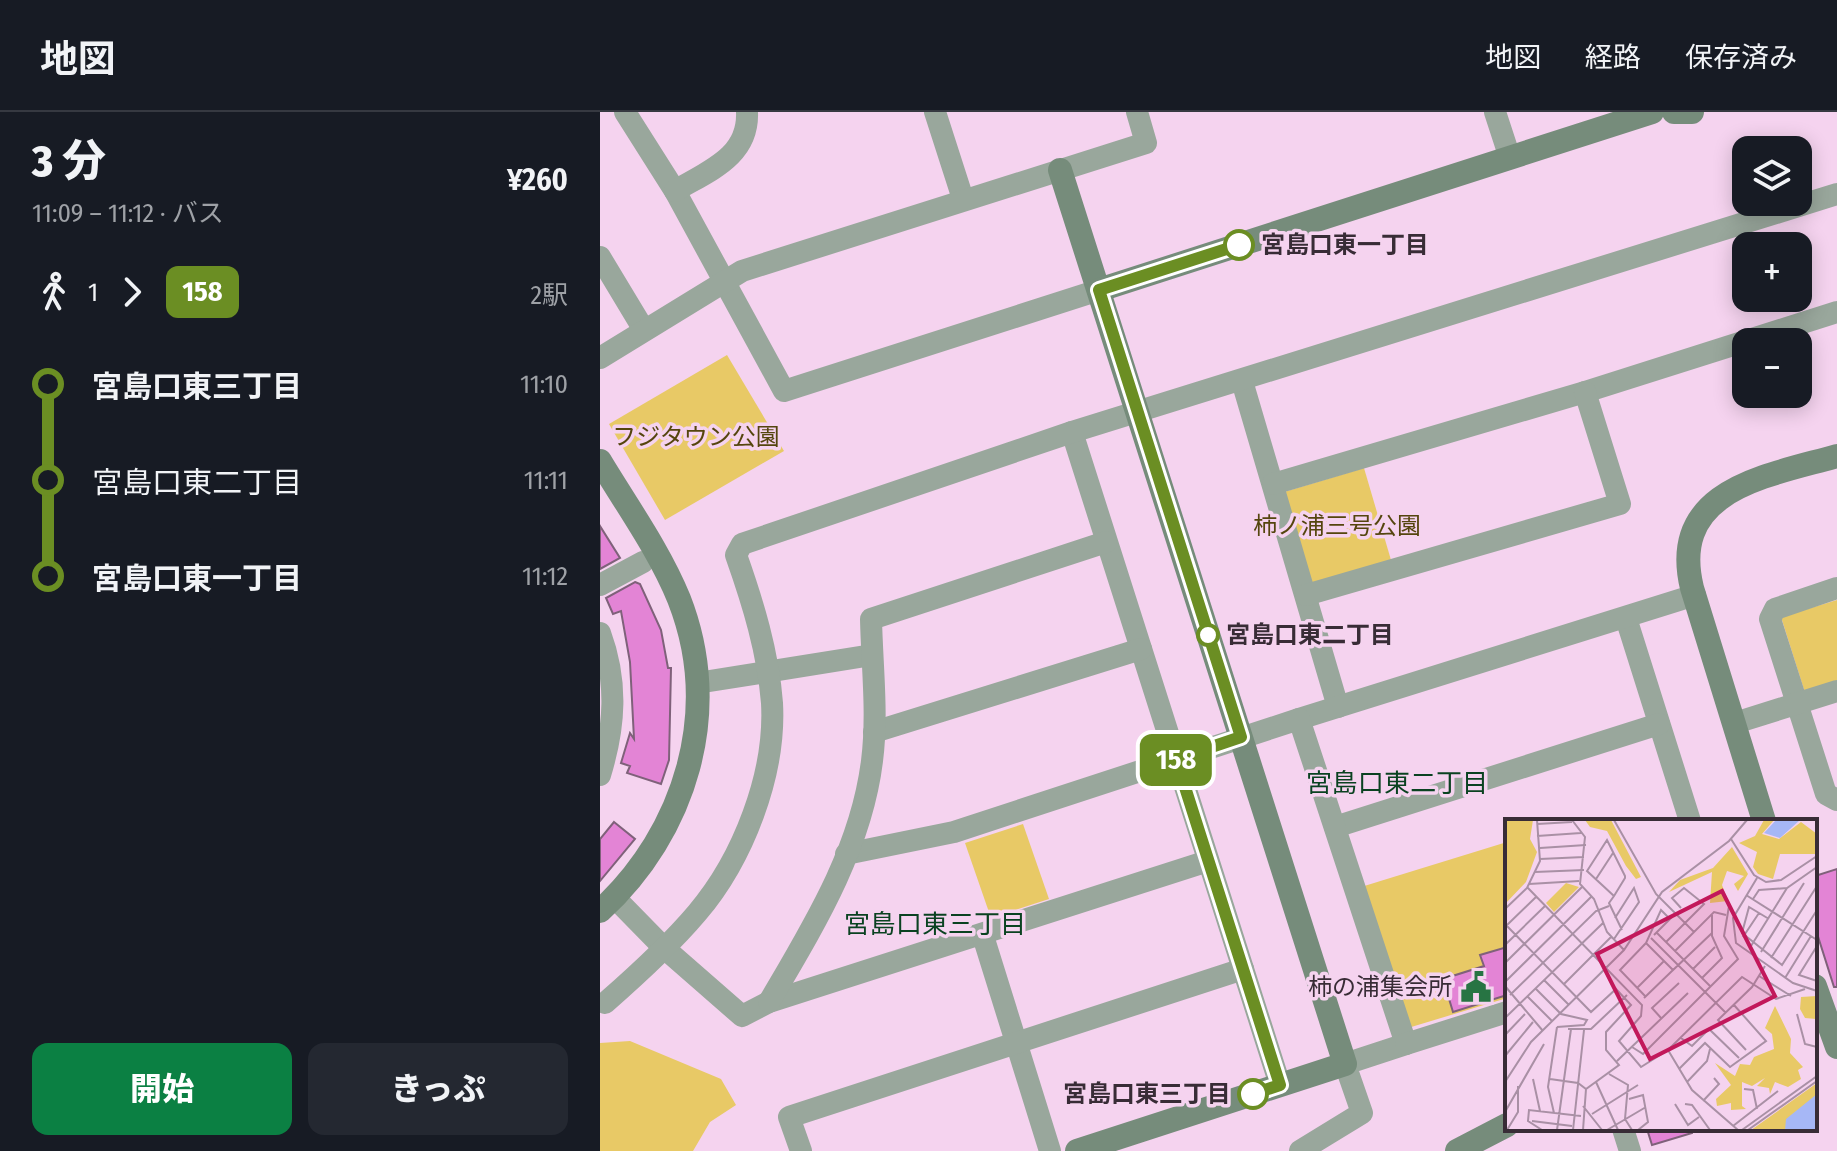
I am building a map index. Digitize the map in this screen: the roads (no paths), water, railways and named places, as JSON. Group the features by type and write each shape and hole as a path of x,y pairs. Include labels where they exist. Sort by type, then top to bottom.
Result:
{"street":[{"path":"625,112 675,191 784,391 1652,112"},
{"path":"675,191 731,157 743,143 747,112"},
{"path":"935,112 963,199"},
{"path":"600,358 742,271 1146,143 1137,112"},
{"path":"1495,112 1510,158"},
{"path":"1674,112 1692,112"},
{"path":"1060,170 1362,1113 1300,1151"},
{"path":"605,1003 705,902 736,851 750,819 769,746 772,707 768,671 736,555 742,544 1072,432 1837,194"},
{"path":"600,257 644,330"},
{"path":"1273,484 1585,392 1837,312"},
{"path":"1242,381 1338,707"},
{"path":"1306,595 1620,504 1585,392"},
{"path":"1072,432 1280,1085"},
{"path":"1763,819 1695,595 1689,569 1690,549 1699,521 1710,506 1742,483 1837,456"},
{"path":"600,461 679,600 691,641 697,683 695,740 681,795 656,846 607,904 663,947 742,1016 769,1002 983,936 1208,861"},
{"path":"769,1002 831,898 872,764 871,619 1106,542"},
{"path":"600,585 643,562"},
{"path":"1837,588 1775,609 1770,619 1796,680 1799,703 1826,794 1837,800"},
{"path":"846,854 954,832 1241,737 1695,595"},
{"path":"1626,618 1689,819"},
{"path":"600,633 610,664 607,705 611,736 600,775"},
{"path":"874,732 1141,649"},
{"path":"697,683 872,655"},
{"path":"1735,723 1837,691"},
{"path":"1299,719 1406,1044"},
{"path":"1335,827 1659,724"},
{"path":"983,936 1050,1151"},
{"path":"801,1151 789,1117 1243,969"},
{"path":"1822,999 1837,1047"},
{"path":"1077,1151 1118,1145 1280,1085 1505,1013"},
{"path":"1457,1151 1505,1126"},
{"path":"1624,1131 1630,1151"}],"place":[{"name":"宮島口東一丁目","path":"1239,245"},
{"name":"宮島口東二丁目","path":"1208,635"},
{"name":"柿の浦集会所","path":"1476,987"},
{"name":"宮島口東三丁目","path":"1253,1094"}],"district":[{"name":"宮島口東二丁目","path":"1397,783"},
{"name":"宮島口東三丁目","path":"935,924"}],"park label":[{"name":"フジタウン公園","path":"696,437"},
{"name":"柿ノ浦三号公園","path":"1337,526"}]}
